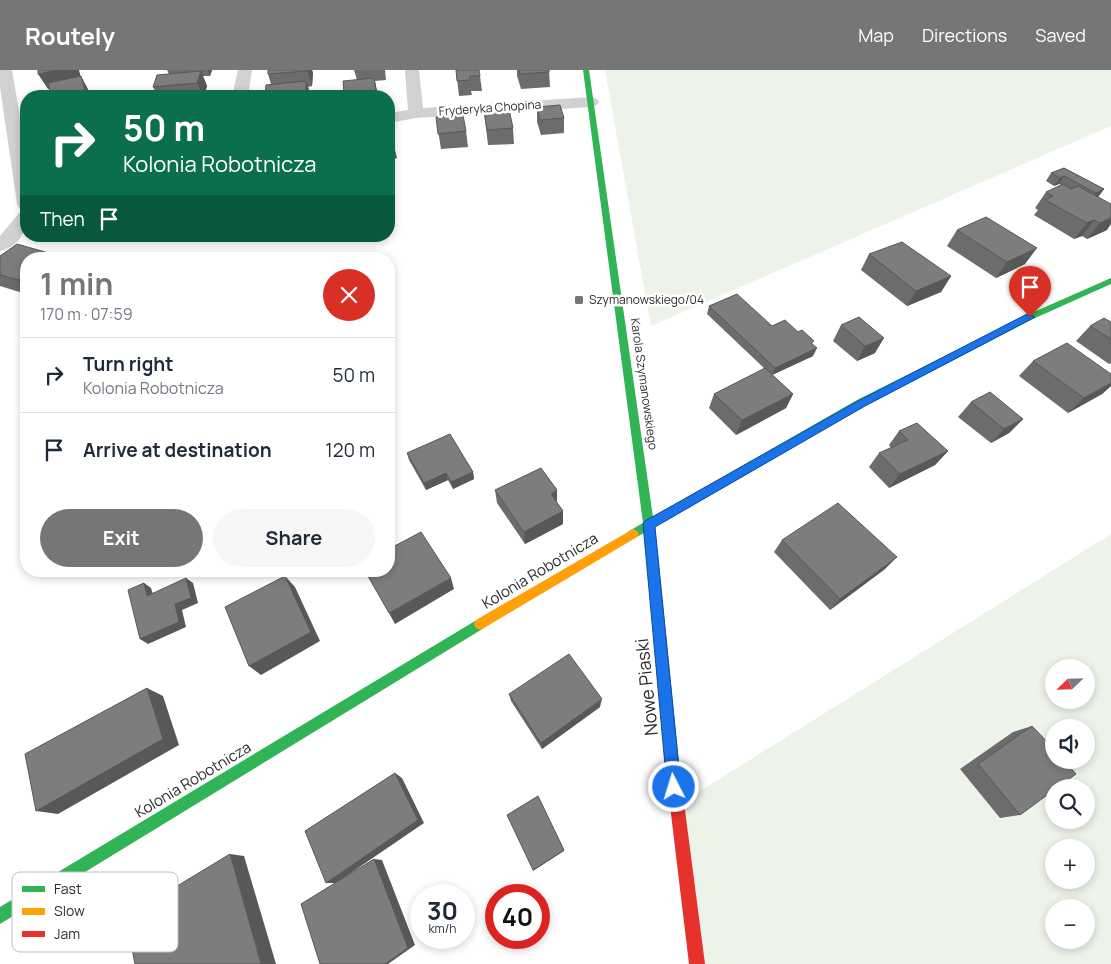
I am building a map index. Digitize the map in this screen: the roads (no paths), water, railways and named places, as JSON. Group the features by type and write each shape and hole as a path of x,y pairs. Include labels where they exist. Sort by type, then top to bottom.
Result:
{"street":[{"path":"5,70 20,166"},
{"path":"241,90 245,70"},
{"path":"412,70 416,113"},
{"name":"Karola Szymanowskiego","path":"586,70 649,524"},
{"name":"Fryderyka Chopina","path":"395,117 416,113 591,102"},
{"path":"0,224 20,218"},
{"path":"0,245 11,237 20,224"},
{"name":"Kolonia Robotnicza","path":"72,872 397,673 649,524 861,403 1030,317 1111,281"},
{"name":"Nowe Piaski","path":"649,524 676,806 697,964"},
{"name":"Kolonia Robotnicza","path":"0,916 12,909"}],"place":[{"name":"Szymanowskiego/04","path":"579,300"}]}
